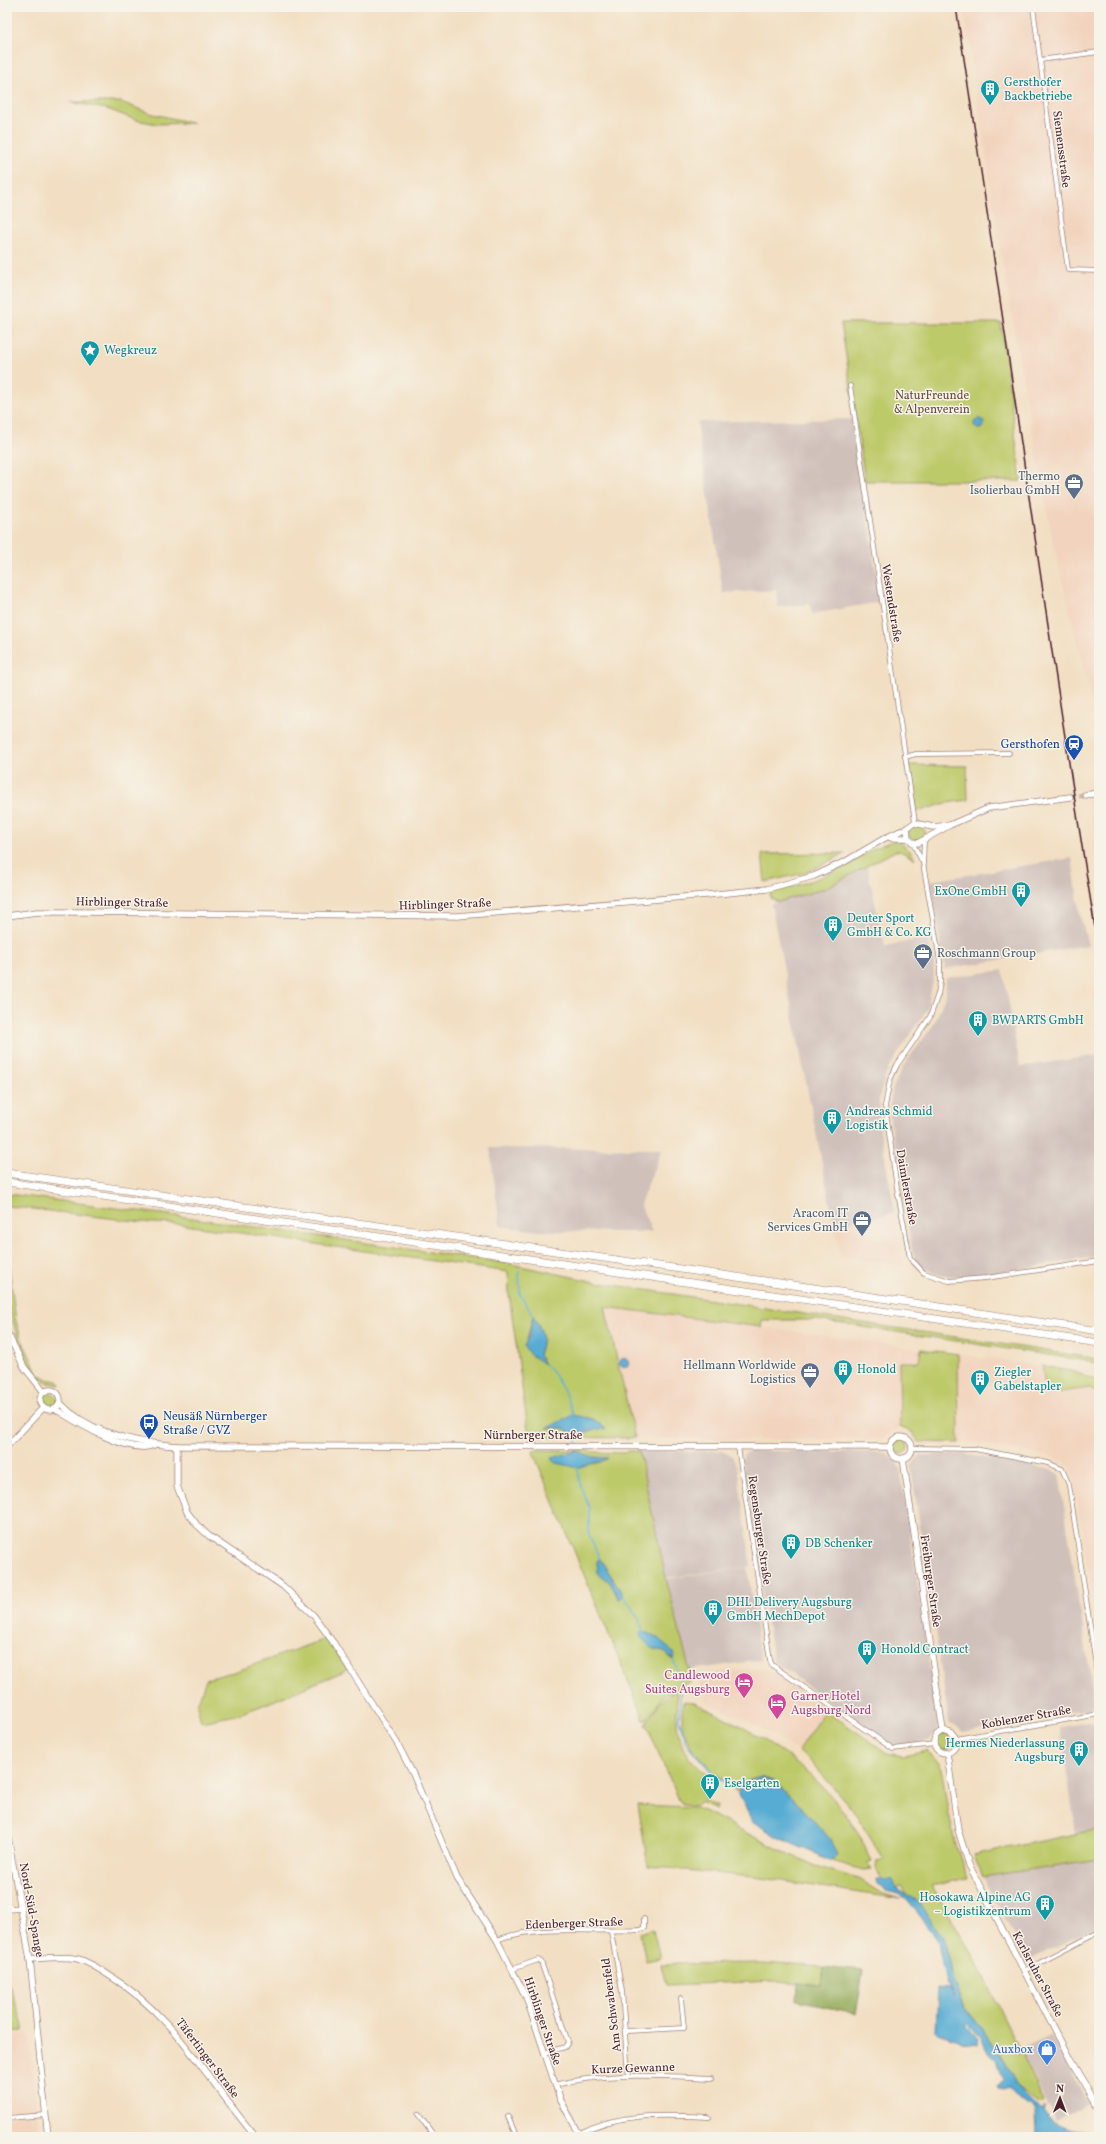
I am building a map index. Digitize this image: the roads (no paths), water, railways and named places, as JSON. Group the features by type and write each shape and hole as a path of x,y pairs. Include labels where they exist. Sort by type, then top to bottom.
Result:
{"highway":[{"path":"7,1173 821,1289 1099,1331"},
{"path":"7,1182 1099,1343"}],"street":[{"name":"Siemensstraße","path":"1033,7 1068,270 1099,271"},
{"path":"1040,60 1099,52"},
{"name":"Westendstraße","path":"850,386 915,822"},
{"path":"905,757 916,754 1010,753"},
{"path":"1085,795 1099,793"},
{"name":"Hirblinger Straße","path":"874,844 895,838 910,840 918,843 950,825 989,808 1070,797"},
{"name":"Hirblinger Straße","path":"7,916 37,912 84,912 384,917 457,916 707,896 781,886 814,876 846,861 874,844 907,828 915,822 933,828 950,825"},
{"path":"925,826 927,831 925,839"},
{"path":"907,828 910,840"},
{"name":"Daimlerstraße","path":"925,839 923,863 940,961 939,990 930,1017 897,1065 890,1080 885,1106 896,1188 910,1258 924,1273 935,1278 950,1281 986,1278 1099,1261"},
{"name":"Daimlerstraße","path":"910,840 923,863"},
{"path":"7,1332 24,1367 44,1392"},
{"path":"60,1403 55,1409 49,1411 43,1408 40,1400 44,1392 50,1390 56,1392 60,1398 60,1403 75,1416 99,1432"},
{"path":"7,1446 43,1408"},
{"path":"55,1409 99,1432"},
{"name":"Nürnberger Straße","path":"99,1432 154,1444 177,1446 890,1447"},
{"path":"900,1437 910,1441 912,1448 910,1454 903,1458 895,1456 890,1447 893,1440 900,1437"},
{"name":"Hirblinger Straße","path":"177,1446 177,1486 186,1512 197,1526 209,1536 283,1586 314,1616 333,1642 400,1748 413,1774 457,1878 497,1940 526,1997 561,2101 579,2135"},
{"name":"Regensburger Straße","path":"738,1447 757,1579 772,1665 893,1749 934,1744"},
{"path":"912,1448 975,1449 1048,1463 1062,1469 1069,1484 1099,1686"},
{"name":"Freiburger Straße","path":"903,1458 943,1731"},
{"name":"Koblenzer Straße","path":"956,1740 1099,1714"},
{"path":"943,1731 952,1733 956,1740 954,1748 947,1753 938,1750 934,1744 937,1735 943,1731"},
{"name":"Karlsruher Straße","path":"947,1753 958,1830 964,1852 977,1883 1099,2108"},
{"name":"Nord-Süd-Spange","path":"7,1832 22,1908 30,1959 32,1992 48,2137"},
{"path":"7,1909 22,1908"},
{"name":"Edenberger Straße","path":"497,1940 503,1937 540,1932 610,1932 640,1930 644,1928 644,1919"},
{"name":"Am Schwabenfeld","path":"610,1932 620,1972 626,2031 628,2076"},
{"path":"1024,1971 1099,1932"},
{"name":"Täfertinger Straße","path":"30,1959 61,1957 80,1960 100,1969 138,1996 164,2018 184,2041 238,2116 256,2137"},
{"path":"513,1969 538,1960 541,1962 568,2042 565,2047 544,2053"},
{"path":"626,2031 684,2028 683,2001 681,1998"},
{"name":"Kurze Gewanne","path":"555,2085 596,2078 628,2076 712,2078"},
{"path":"418,2114 435,2137"},
{"path":"7,2118 46,2115"},
{"path":"579,2135 600,2123 633,2117 661,2115 709,2117"},
{"path":"508,2117 517,2137"}],"water":[{"path":"979,419 984,424 979,429 974,424"},
{"path":"533,1316 542,1334 542,1343 539,1355 544,1364 530,1355 524,1346 529,1336"},
{"path":"624,1358 629,1363 624,1368 619,1363"},
{"path":"573,1415 593,1419 606,1429 593,1430 577,1436 563,1428 547,1428"},
{"path":"577,1451 593,1457 608,1458 578,1468 557,1463 552,1458"},
{"path":"600,1559 624,1596 619,1599 609,1581 598,1573 597,1561"},
{"path":"644,1631 659,1638 674,1654 673,1660 664,1651 653,1649 641,1638 641,1633"},
{"path":"761,1777 774,1781 805,1811 830,1839 837,1855 832,1861 779,1838 752,1821 738,1793 739,1789 744,1783"},
{"path":"876,1879 893,1880 896,1888 918,1901 943,1938 950,1961 953,1981 962,2003 999,2052 1016,2085 1042,2111 1045,2106 1043,2112 1058,2125 1077,2131 1088,2132 1090,2133 1090,2137 1036,2137 1035,2112 1032,2107 1008,2089 1003,2091 999,2089 998,2085 1003,2080 997,2059 987,2051 981,2037 966,2023 966,2026 978,2038 977,2044 964,2042 936,2032 938,1988 948,1989 954,1997 946,1983 937,1940 907,1899 899,1894 886,1891 882,1886 877,1884"}],"waterway":[{"path":"519,1272 520,1294 533,1316"},
{"path":"544,1364 549,1368 562,1388 569,1402 573,1415"},
{"path":"577,1436 577,1444"},
{"path":"578,1468 580,1486 589,1507 589,1535 600,1559"},
{"path":"624,1596 638,1617 644,1631"},
{"path":"673,1660 681,1678 679,1719 685,1742 716,1777 738,1789"}],"tunnel":[{"path":"1070,797 1085,795"}],"railway":[{"path":"956,7 1044,598 1099,952"}],"place":[{"name":"Gersthofer Backbetriebe","path":"990,106"},
{"name":"Wegkreuz","path":"90,367"},
{"name":"Thermo Isolierbau GmbH","path":"1074,500"},
{"name":"Gersthofen","path":"1074,761"},
{"name":"ExOne GmbH","path":"1021,908"},
{"name":"Deuter Sport GmbH & Co. KG","path":"833,942"},
{"name":"Roschmann Group","path":"923,970"},
{"name":"BWPARTS GmbH","path":"978,1037"},
{"name":"Andreas Schmid Logistik","path":"832,1135"},
{"name":"Aracom IT Services GmbH","path":"862,1237"},
{"name":"Honold","path":"843,1386"},
{"name":"Hellmann Worldwide Logistics","path":"810,1389"},
{"name":"Ziegler Gabelstapler","path":"980,1396"},
{"name":"Neusäß Nürnberger Straße / GVZ","path":"149,1440"},
{"name":"DB Schenker","path":"791,1560"},
{"name":"DHL Delivery Augsburg GmbH MechDepot","path":"713,1626"},
{"name":"Honold Contract","path":"867,1666"},
{"name":"Candlewood Suites Augsburg","path":"744,1699"},
{"name":"Garner Hotel Augsburg Nord","path":"777,1720"},
{"name":"Hermes Niederlassung Augsburg","path":"1079,1767"},
{"name":"Eselgarten","path":"710,1800"},
{"name":"Hosokawa Alpine AG – Logistikzentrum","path":"1045,1921"},
{"name":"Auxbox","path":"1047,2066"}],"park label":[{"name":"NaturFreunde & Alpenverein","path":"932,402"}]}
